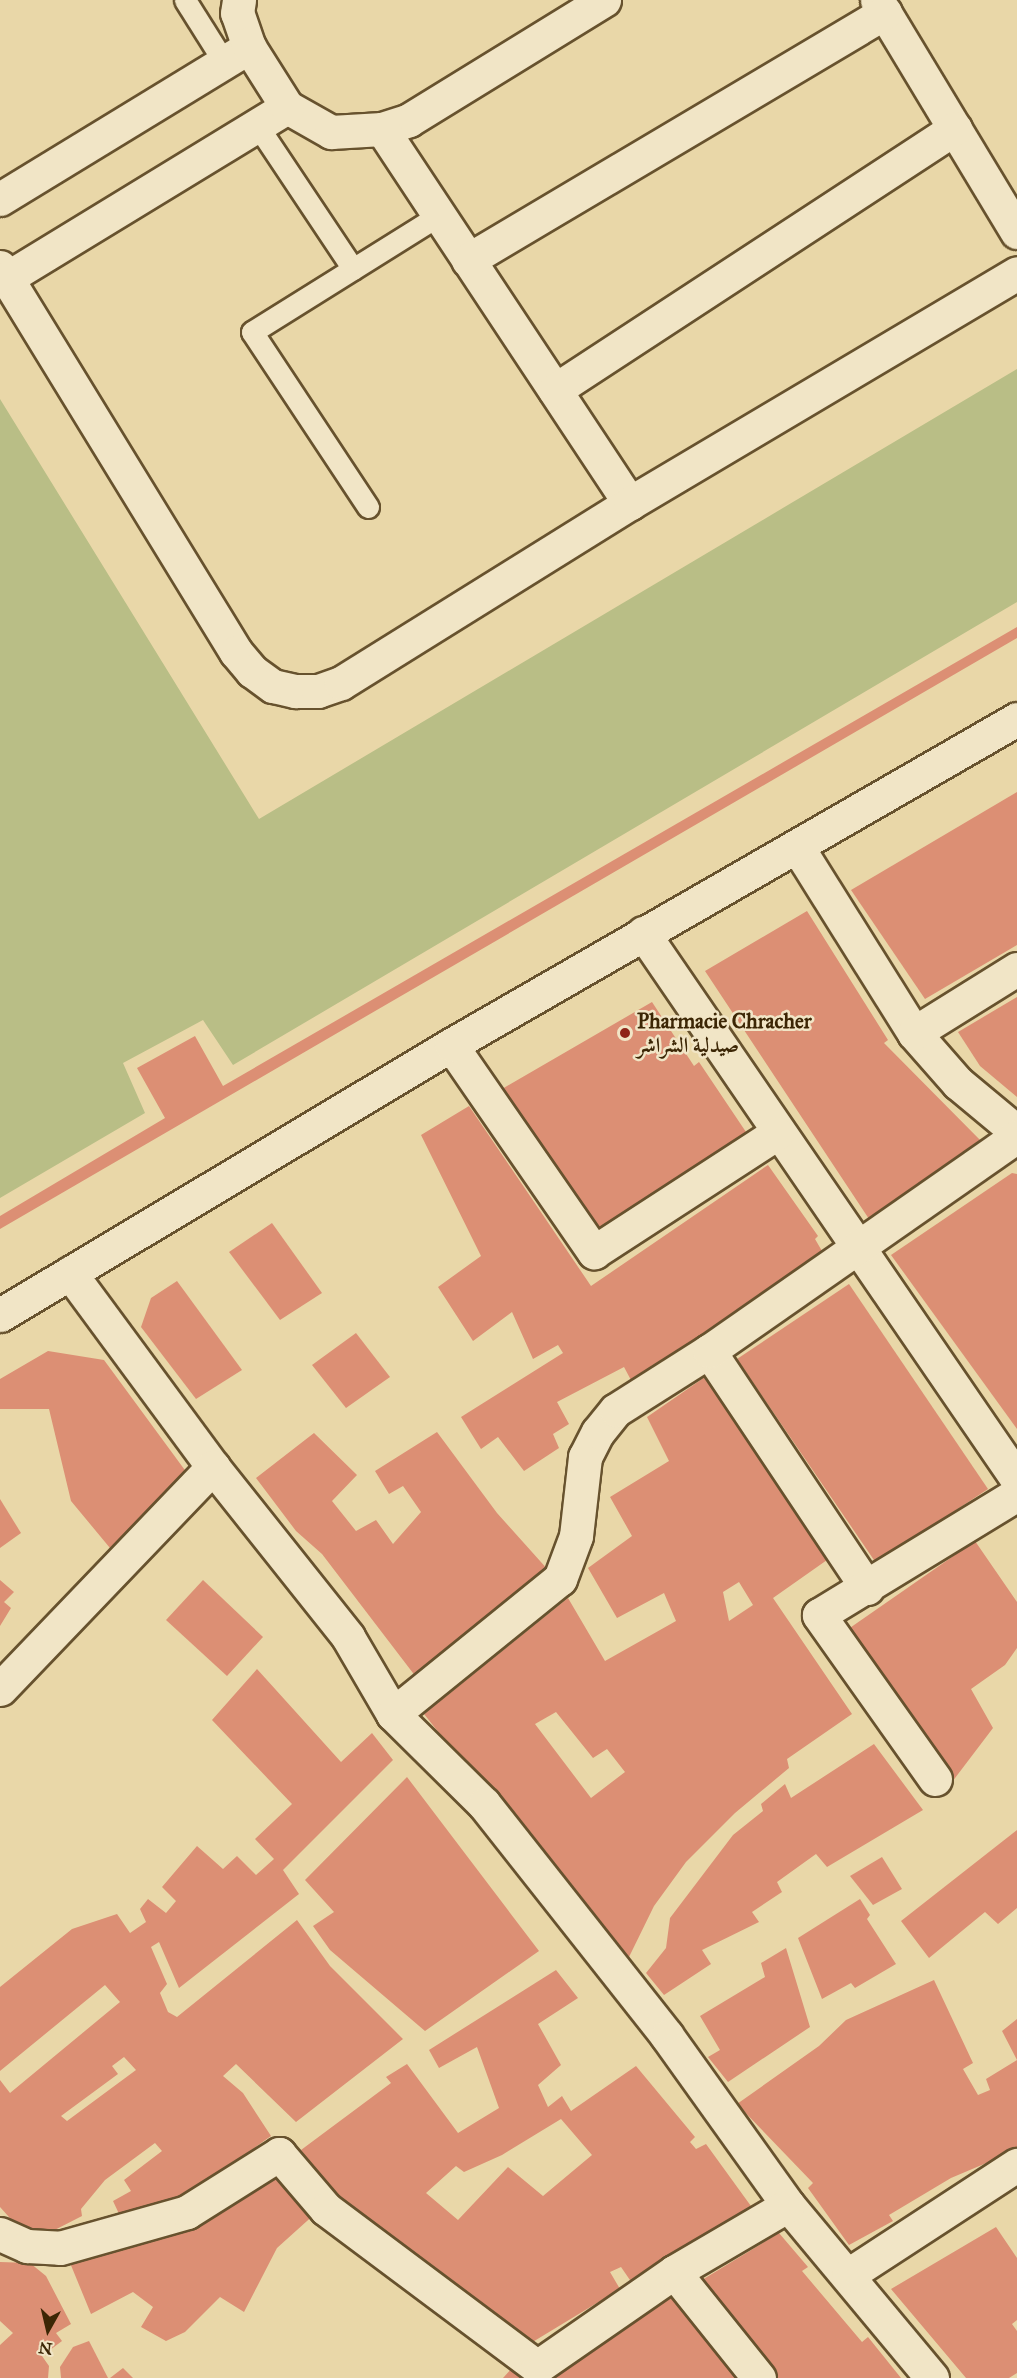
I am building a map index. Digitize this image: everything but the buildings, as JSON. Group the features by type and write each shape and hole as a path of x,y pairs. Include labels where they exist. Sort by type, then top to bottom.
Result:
{"street":[{"path":"239,0 237,54 287,107 331,132 382,129 409,120 604,0"},
{"path":"468,260 881,6 1017,232"},
{"path":"0,199 237,54"},
{"path":"287,107 4,272 236,652 252,671 273,686 295,691 318,691 341,683 630,503 1017,273"},
{"path":"555,390 955,128"},
{"path":"382,129 630,503"},
{"path":"0,1315 643,933 798,848 1017,719"},
{"path":"393,1714 560,1579 576,1536 585,1456 598,1432 616,1410 709,1351 1017,1134 958,1083 914,1033 798,848"},
{"path":"643,933 777,1133 1017,1479"},
{"path":"914,1033 1017,969"},
{"path":"451,1046 594,1252 777,1133"},
{"path":"70,1274 213,1467 348,1637 393,1714 484,1804 667,2036 788,2205 932,2378"},
{"path":"709,1351 867,1588"},
{"path":"0,1689 213,1467"},
{"path":"935,1779 819,1616 1017,1494"},
{"path":"0,2234 27,2246 60,2248 187,2212 279,2154 326,2208 537,2367 674,2272 788,2205"},
{"path":"848,2275 1017,2166"},
{"path":"674,2272 759,2378"}],"lane":[{"path":"185,0 237,54"},
{"path":"257,125 353,269"},
{"path":"368,507 252,332 439,215"}],"green space":[{"path":"1017,369 1017,602 233,1065 203,1020 123,1063 145,1113 0,1198 0,399 259,819"}],"place":[{"name":"Pharmacie Chracher صيدلية الشراشر","path":"625,1033"}]}
